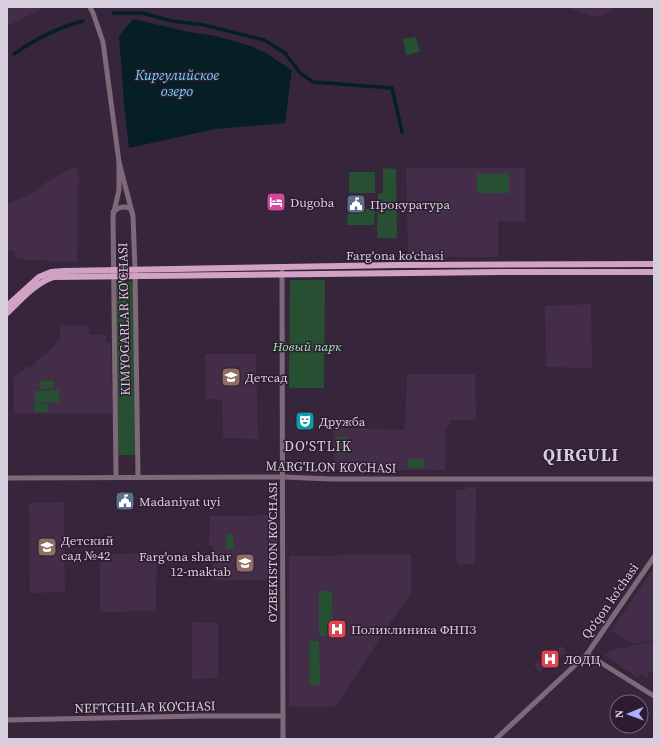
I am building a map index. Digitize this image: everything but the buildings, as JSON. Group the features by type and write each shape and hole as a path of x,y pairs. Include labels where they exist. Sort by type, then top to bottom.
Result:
{"main road":[{"name":"Fargʻona koʻchasi","path":"282,271 398,265 654,264"},
{"path":"7,306 39,277 51,272 114,272"},
{"name":"Fargʻona koʻchasi","path":"114,272 654,272"},
{"path":"7,313 25,295 47,279 54,277 114,272"}],"street":[{"name":"KIMYOGARLAR KO'CHASI","path":"90,7 103,42 119,162 133,216 138,477"},
{"name":"KIMYOGARLAR KO'CHASI","path":"116,477 113,212 119,190 119,162"},
{"path":"113,212 121,207 128,207 131,209"},
{"name":"O'ZBEKISTON KO'CHASI","path":"282,271 283,739"},
{"name":"MARG'ILON KO'CHASI","path":"7,478 283,477 397,480 654,479"},
{"name":"Qoʻqon koʻchasi","path":"496,739 587,654 654,557"},
{"path":"587,654 654,696"},
{"name":"NEFTCHILAR KO'CHASI","path":"7,720 200,716 283,716"}],"shaded area":[{"path":"7,7 45,7 7,26"},
{"path":"567,7 615,7 604,15 592,16"},
{"path":"76,166 80,181 78,185 77,262 15,258 14,250 7,250 7,205 34,192 48,181"},
{"path":"406,168 525,168 525,221 498,221 498,257 408,257"},
{"path":"591,304 592,368 546,367 545,306"},
{"path":"60,325 89,326 90,335 106,335 106,343 111,343 112,413 14,414 14,378 28,366 30,368 60,340"},
{"name":"Детсад","path":"205,354 256,354 258,439 223,438 222,400 206,399"},
{"path":"407,374 475,374 476,420 450,420 449,427 446,427 445,470 338,470 339,465 334,466 333,427 403,430 405,427"},
{"path":"467,487 476,487 475,564 458,564 456,561 456,490 467,489"},
{"name":"Детский сад №42","path":"64,502 65,592 30,593 29,503"},
{"name":"Farg'ona shahar 12-maktab","path":"277,515 277,580 213,580 213,545 209,545 210,516"},
{"path":"157,553 156,611 100,612 100,554"},
{"name":"Поликлиника ФНПЗ","path":"411,554 411,593 335,707 289,707 289,556"},
{"path":"654,567 654,640 633,644 611,631"},
{"path":"192,622 218,623 218,678 192,679"},
{"path":"654,641 654,670 651,671 646,678 641,674 638,678 604,655 611,650"},
{"name":"ЛОДЦ","path":"562,646 567,653 539,672 534,665"}],"green space":[{"path":"416,37 420,52 406,55 403,39"},
{"path":"383,168 396,169 397,238 377,238 378,194 383,193"},
{"path":"349,172 375,172 375,193 349,193"},
{"path":"509,173 509,193 477,193 477,174"},
{"path":"436,202 451,202 451,211 436,211"},
{"path":"348,209 375,209 374,225 347,225"},
{"name":"Новый парк","path":"290,280 325,280 324,388 289,388"},
{"path":"114,282 135,282 137,455 115,455"},
{"path":"39,381 54,381 54,388 40,389"},
{"path":"59,390 59,402 35,403 35,391"},
{"path":"34,404 48,404 48,412 34,412"},
{"path":"337,437 347,437 347,454 337,454"},
{"path":"408,459 424,459 425,468 408,468"},
{"path":"226,534 233,534 234,549 226,549"},
{"path":"319,591 332,591 333,636 319,636"},
{"path":"309,641 319,641 320,685 310,685"}],"water":[{"name":"Киргулийское озеро","path":"133,19 194,33 216,36 251,46 266,53 292,70 285,123 215,129 129,148 119,36"}],"waterway":[{"path":"113,13 142,13 172,21 204,25 264,40 285,53 300,73 313,82 392,88 402,132"},
{"path":"14,54 47,34 83,21"}],"place":[{"name":"Dugoba","path":"276,202"},
{"name":"Прокуратура","path":"356,204"},
{"name":"Детсад","path":"231,377"},
{"name":"Дружба","path":"305,421"},
{"name":"Madaniyat uyi","path":"125,501"},
{"name":"Детский сад №42","path":"47,547"},
{"name":"Farg'ona shahar 12-maktab","path":"245,563"},
{"name":"Поликлиника ФНПЗ","path":"337,629"},
{"name":"ЛОДЦ","path":"550,659"}],"district":[{"name":"DO'STLIK","path":"318,446"},
{"name":"QIRGULI","path":"581,455"}]}
